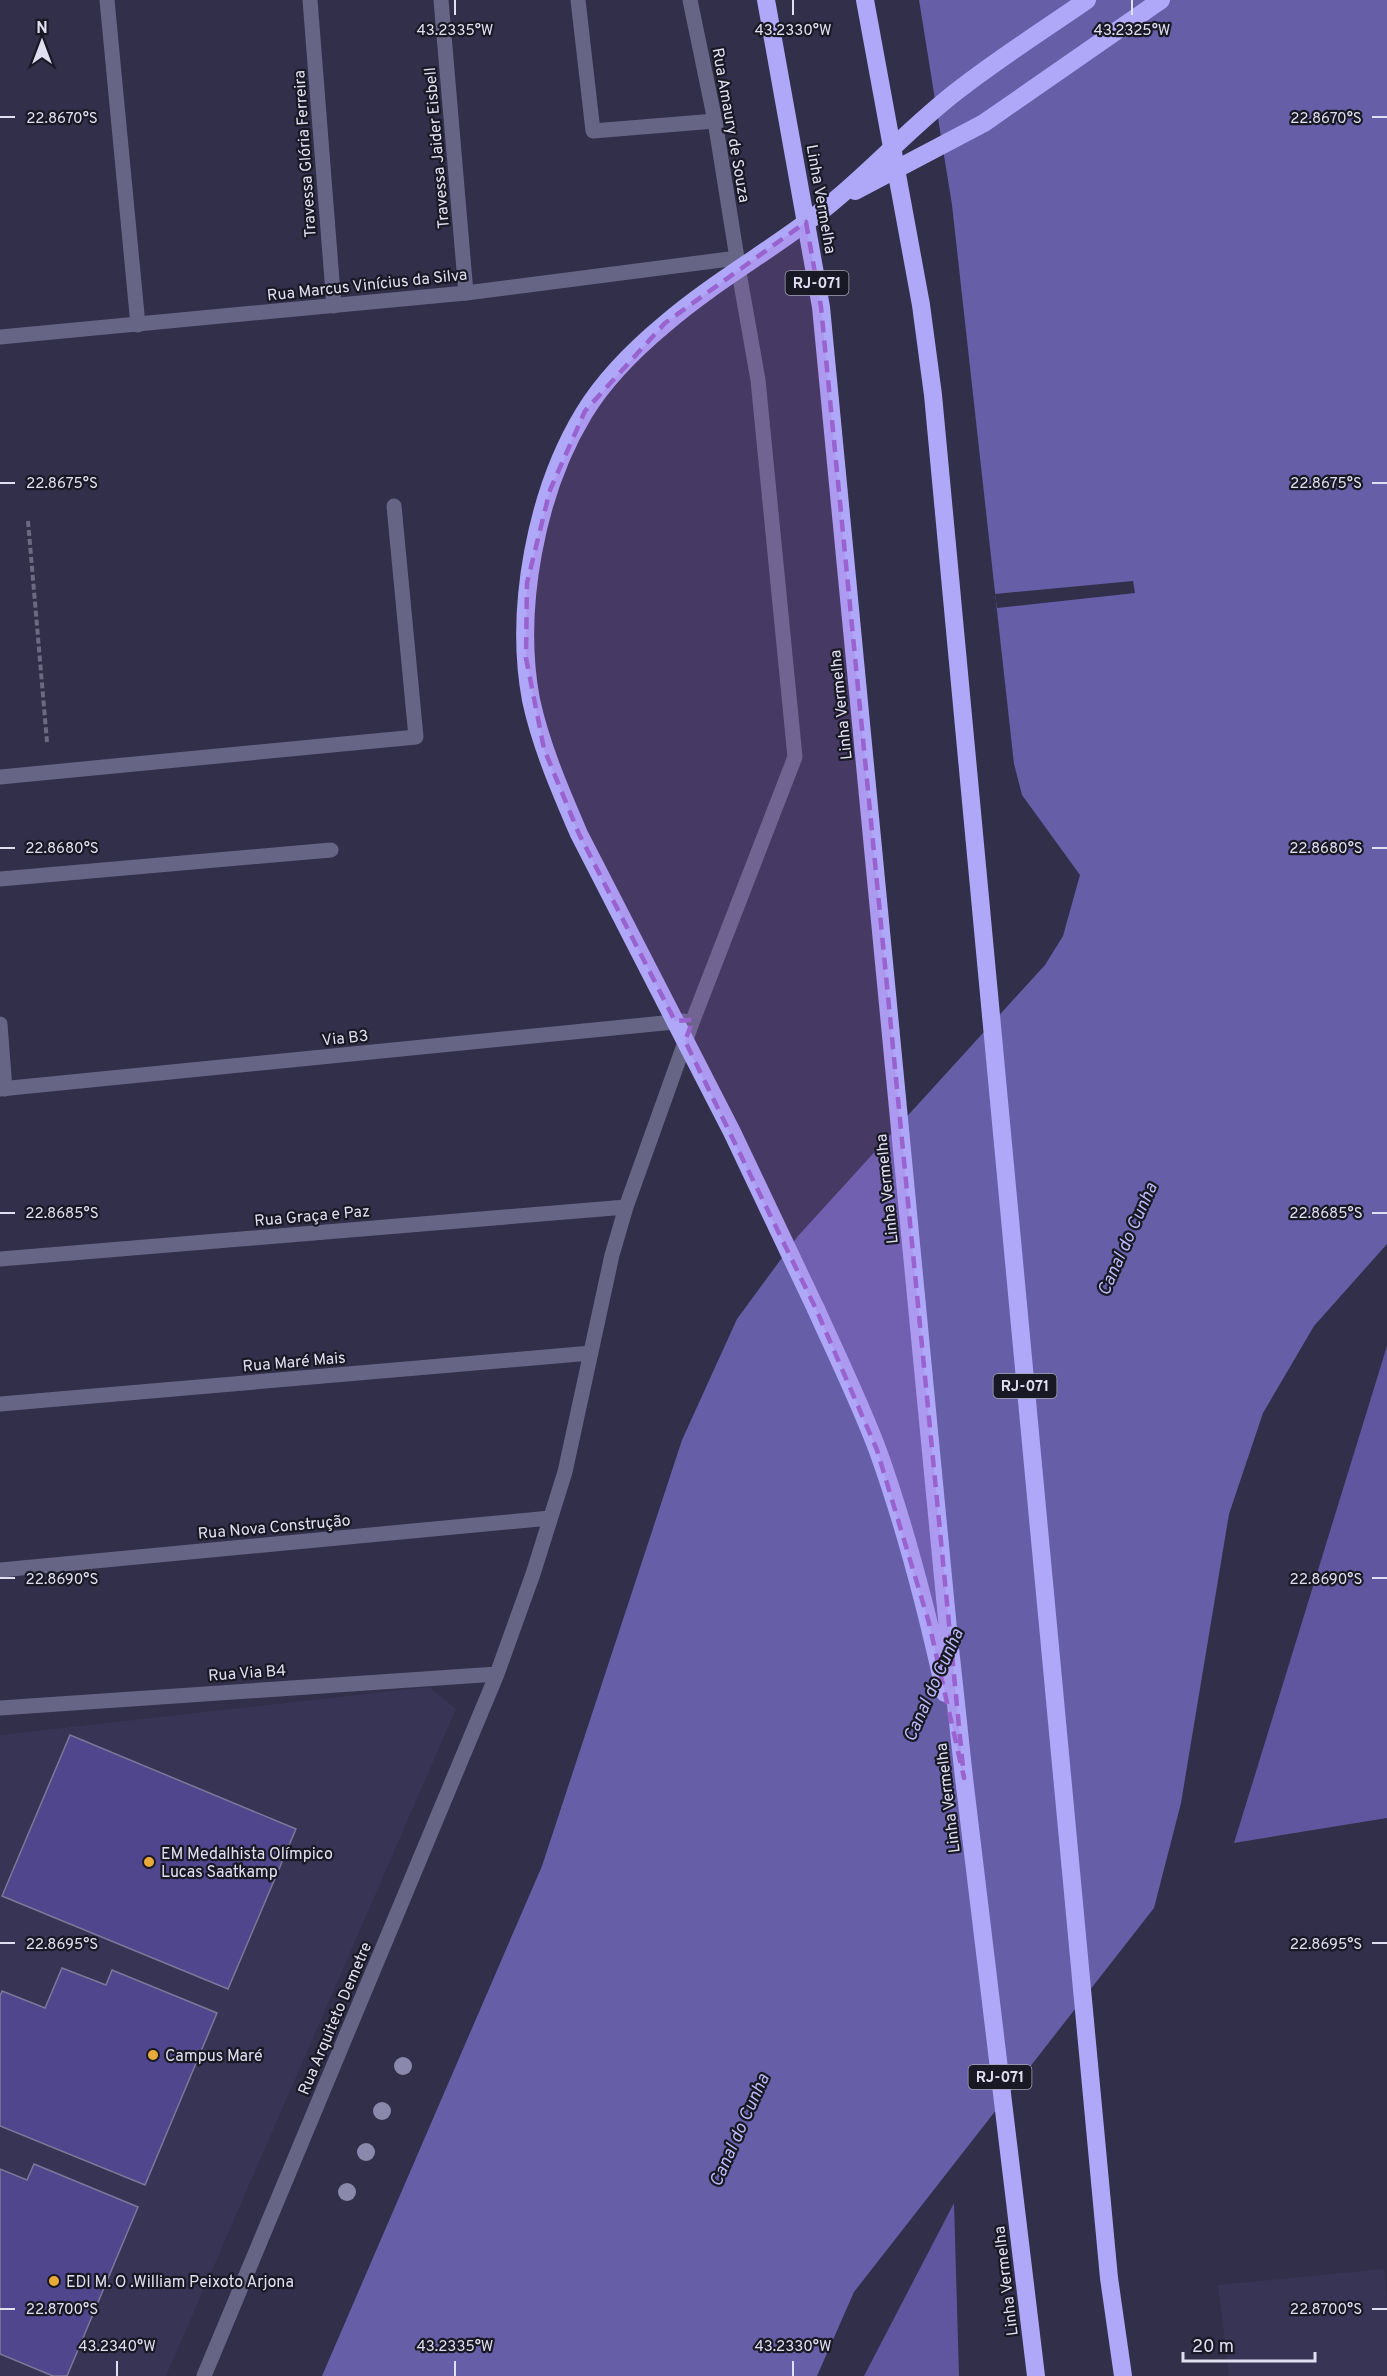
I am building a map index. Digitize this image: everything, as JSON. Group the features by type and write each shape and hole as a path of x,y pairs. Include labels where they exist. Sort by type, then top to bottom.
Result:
{"highway":[{"name":"Linha Vermelha","path":"766,0 821,307 964,1778 1036,2376"},
{"name":"RJ-071","path":"865,0 921,305 933,395 1108,2266 1123,2376"},
{"path":"964,1778 929,1623 900,1520 877,1450 816,1309 732,1132 579,834 544,748 531,700 526,658 527,583 550,490 566,446 585,411 633,353 665,323 829,205 959,89 1087,0"},
{"path":"829,205 984,123 1161,0"}],"street":[{"path":"107,0 138,325"},
{"name":"Travessa Glória Ferreira","path":"310,0 334,306"},
{"name":"Travessa Jaider Eisbell","path":"441,0 466,293"},
{"path":"578,0 593,131 715,121"},
{"name":"Rua Amaury de Souza","path":"690,0 715,121 758,380 795,757 693,1020"},
{"name":"Rua Marcus Vinícius da Silva","path":"0,337 466,293 736,258"},
{"path":"0,777 416,737 394,506"},
{"path":"0,879 331,850"},
{"name":"Via B3","path":"2,1089 693,1020"},
{"name":"Rua Arquiteto Demetre","path":"204,2376 497,1674 565,1472 612,1256 626,1206 693,1020"},
{"path":"0,1024 2,1089"},
{"name":"Rua Graça e Paz","path":"0,1259 626,1206"},
{"name":"Rua Maré Mais","path":"0,1404 591,1353"},
{"name":"Rua Nova Construção","path":"0,1570 550,1518"},
{"name":"Rua Via B4","path":"0,1708 497,1674"}],"path":[{"path":"28,521 50,773"}],"highlighted area":[{"path":"806,222 821,307 964,1778 929,1623 877,1450 816,1309 685,1041 693,1020 675,1021 579,834 544,749 526,658 527,583 550,490 585,411 665,323"}],"shaded area":[{"path":"1387,1346 1387,1818 1234,1843"},
{"name":"Campus Maré","path":"429,1687 456,1709 166,2376 0,2376 0,1735"},
{"path":"954,2203 959,2376 864,2376"},
{"path":"1384,2269 1387,2298 1387,2376 1229,2376 1218,2285"}],"water":[{"name":"Canal do Cunha","path":"919,0 1387,0 1387,1244 1314,1326 1263,1413 1229,1514 1181,1803 1154,1908 854,2292 817,2376 322,2376 542,1866 682,1440 737,1319 798,1236 1045,965 1063,936 1080,875 1022,795 1014,764 952,205"}],"pier":[{"path":"1133,581 1135,593 997,608 995,594"}],"building":[{"name":"EM Medalhista Olímpico Lucas Saatkamp","path":"70,1735 296,1829 228,1989 2,1896"},
{"path":"62,1968 106,1985 112,1970 217,2013 145,2185 0,2126 0,1996 2,1991 45,2008"},
{"name":"EDI M. O .William Peixoto Arjona","path":"34,2164 138,2207 67,2376 53,2376 0,2354 0,2169 27,2180"}],"place":[{"name":"EM Medalhista Olímpico Lucas Saatkamp","path":"149,1862"},
{"name":"Campus Maré","path":"153,2055"},
{"name":"EDI M. O .William Peixoto Arjona","path":"54,2281"}]}
